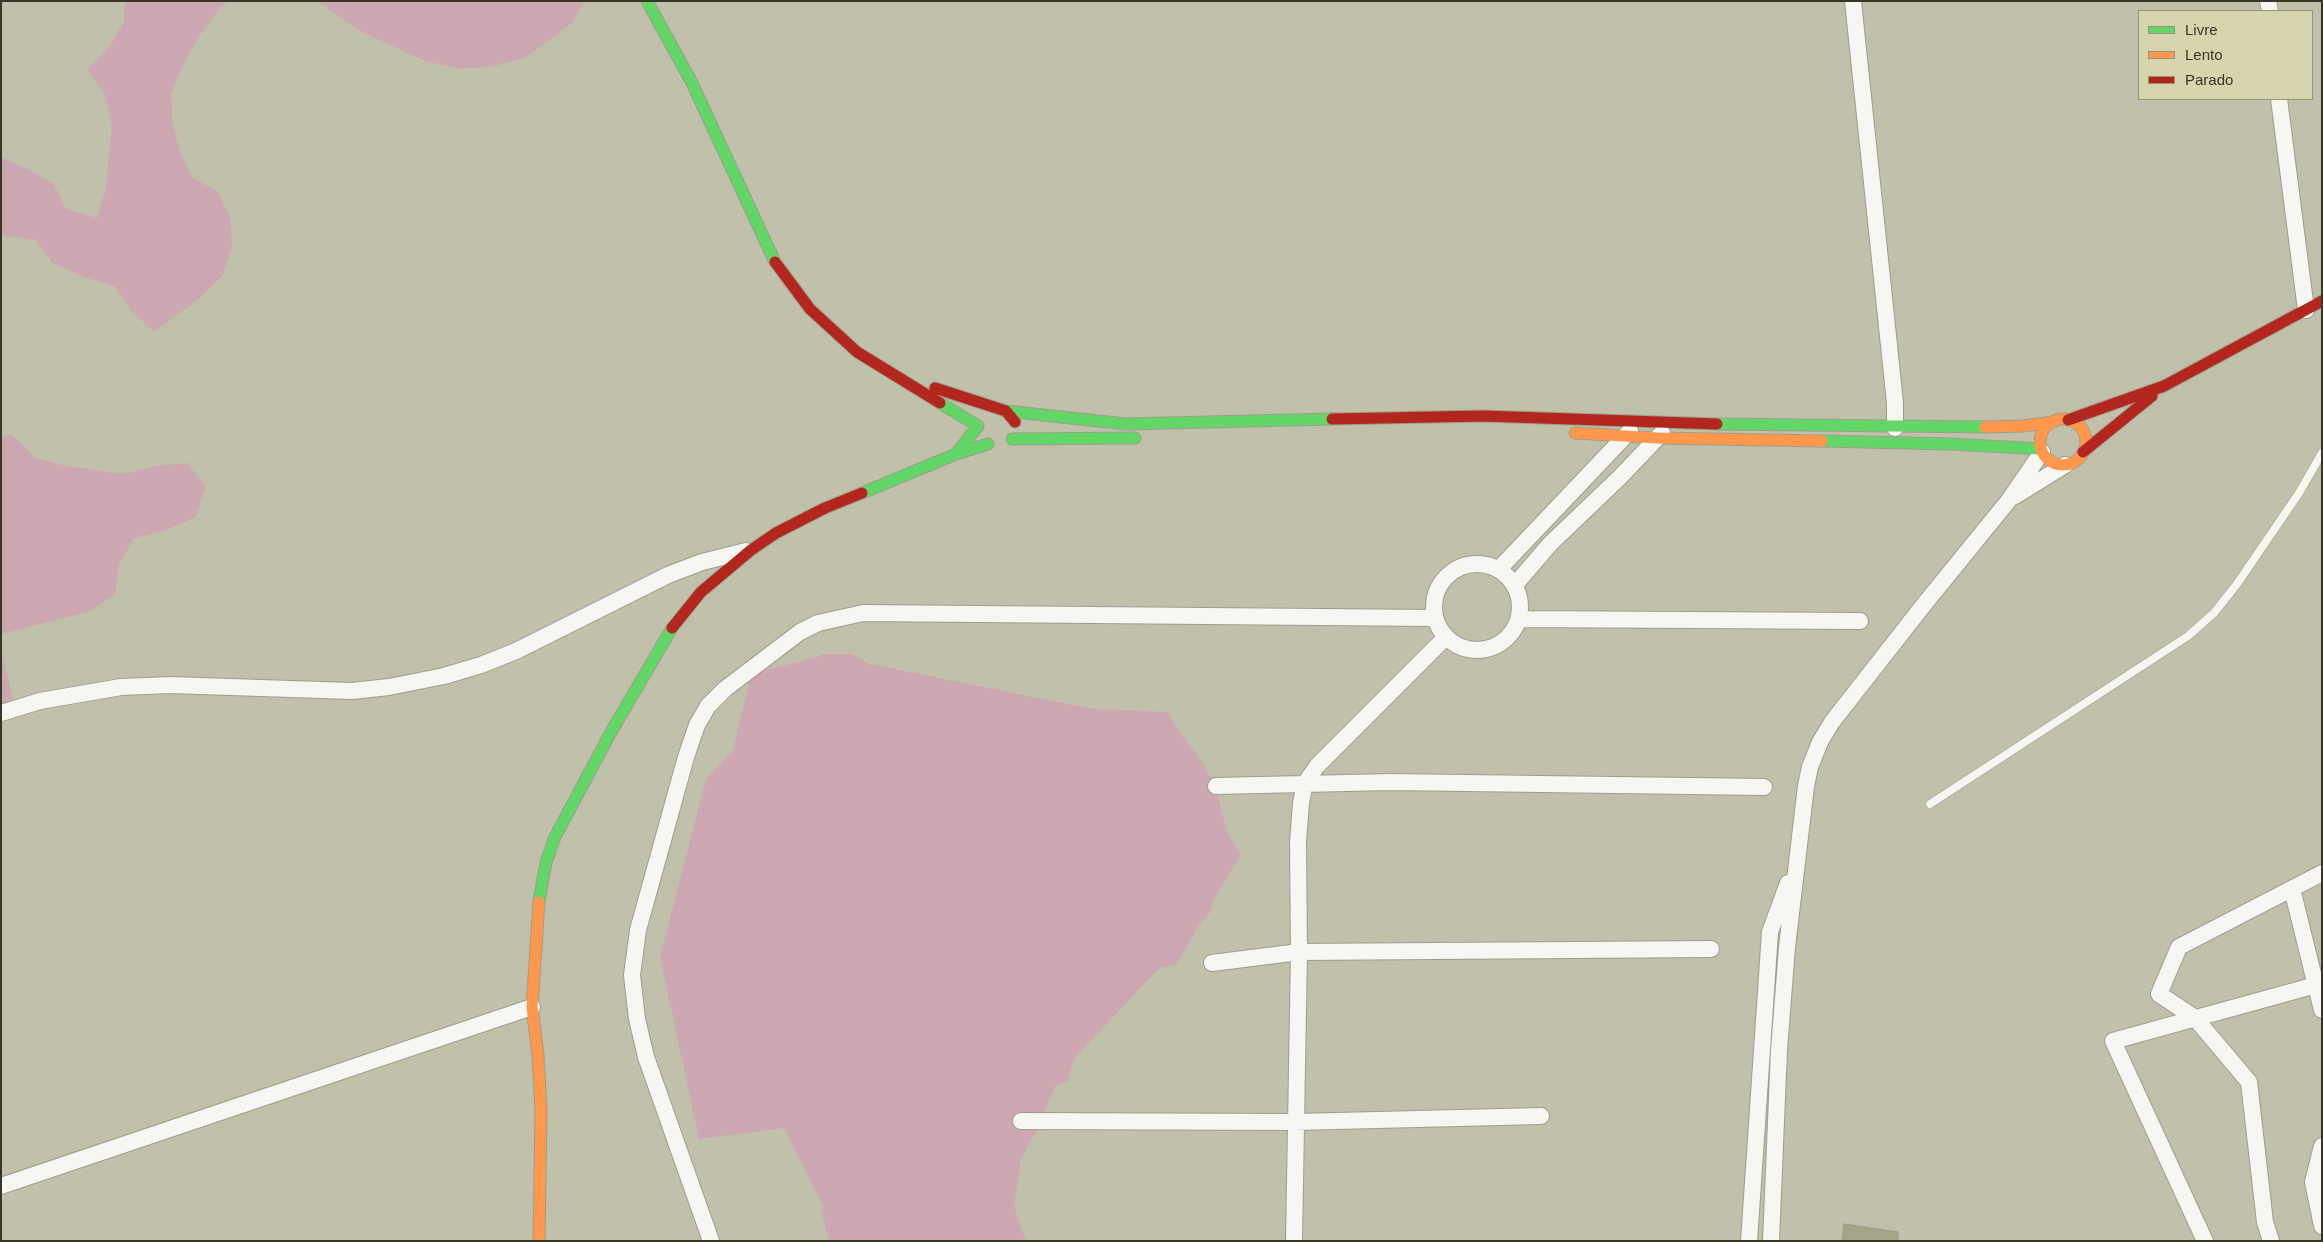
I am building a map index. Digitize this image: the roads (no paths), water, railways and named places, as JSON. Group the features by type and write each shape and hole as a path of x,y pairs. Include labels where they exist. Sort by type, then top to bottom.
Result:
{"street":[{"path":"647,1 690,81 771,256 792,286 810,309 857,352 978,426 982,438 988,444"},
{"path":"1853,1 1895,403 1895,428"},
{"path":"2279,100 2306,310"},
{"path":"898,376 994,408 1126,424 1484,416 1895,428 1981,428 2068,420 2164,386 2322,301"},
{"path":"2009,500 2079,458 2083,452 2164,386"},
{"path":"956,454 978,426 982,416 994,408"},
{"path":"539,1241 541,1110 538,1055 532,1007 539,896 546,862 555,837 611,732 670,630 701,592 751,550 776,533 825,508 956,454 988,444 1002,446 1012,439 1016,429 1014,418 1006,410"},
{"path":"2068,420 2075,423 2084,436 2083,452"},
{"path":"1499,569 1641,421"},
{"path":"1514,586 1550,544 1671,422"},
{"path":"1771,1241 1779,1050 1787,947 1806,786 1820,742 1832,722 1916,614 2009,500 2041,450 2042,433 2053,422"},
{"path":"1560,432 1657,438 1950,444 2041,450 2050,461 2065,465"},
{"path":"1012,439 1150,438"},
{"path":"1536,529 1550,544"},
{"path":"1,713 40,701 121,687 170,686 352,691 389,687 444,676 481,665 516,651 668,575 702,562 751,550"},
{"path":"1477,563 1499,569 1514,586 1519,596 1518,619 1507,638 1488,649 1465,649 1446,637 1435,618 1433,606 1437,590 1446,576 1455,569 1477,563"},
{"path":"711,1241 646,1057 637,1019 632,975 638,930 686,757 697,725 708,706 725,689 800,632 818,623 863,613 1435,618"},
{"path":"1518,619 1860,621"},
{"path":"1294,1241 1299,952 1298,842 1305,783 1330,753 1446,637"},
{"path":"1216,786 1305,783 1764,787"},
{"path":"1749,1241 1770,932 1797,860"},
{"path":"2271,1241 2265,1222 2249,1082 2195,1018 2159,994 2179,947 2322,873"},
{"path":"2292,889 2319,983 2322,1010"},
{"path":"1212,963 1299,952 1710,949"},
{"path":"2206,1241 2113,1041 2319,983"},
{"path":"1,1186 532,1007"},
{"path":"1761,1048 1779,1050"},
{"path":"1021,1121 1295,1122 1541,1116"},
{"path":"2322,1146 2313,1182 2322,1226"},
{"path":"1753,1168 1774,1169"},
{"path":"1751,1213 1772,1215"}],"lane":[{"path":"1930,804 2188,636 2214,613 2237,584 2294,500 2322,453"}]}
